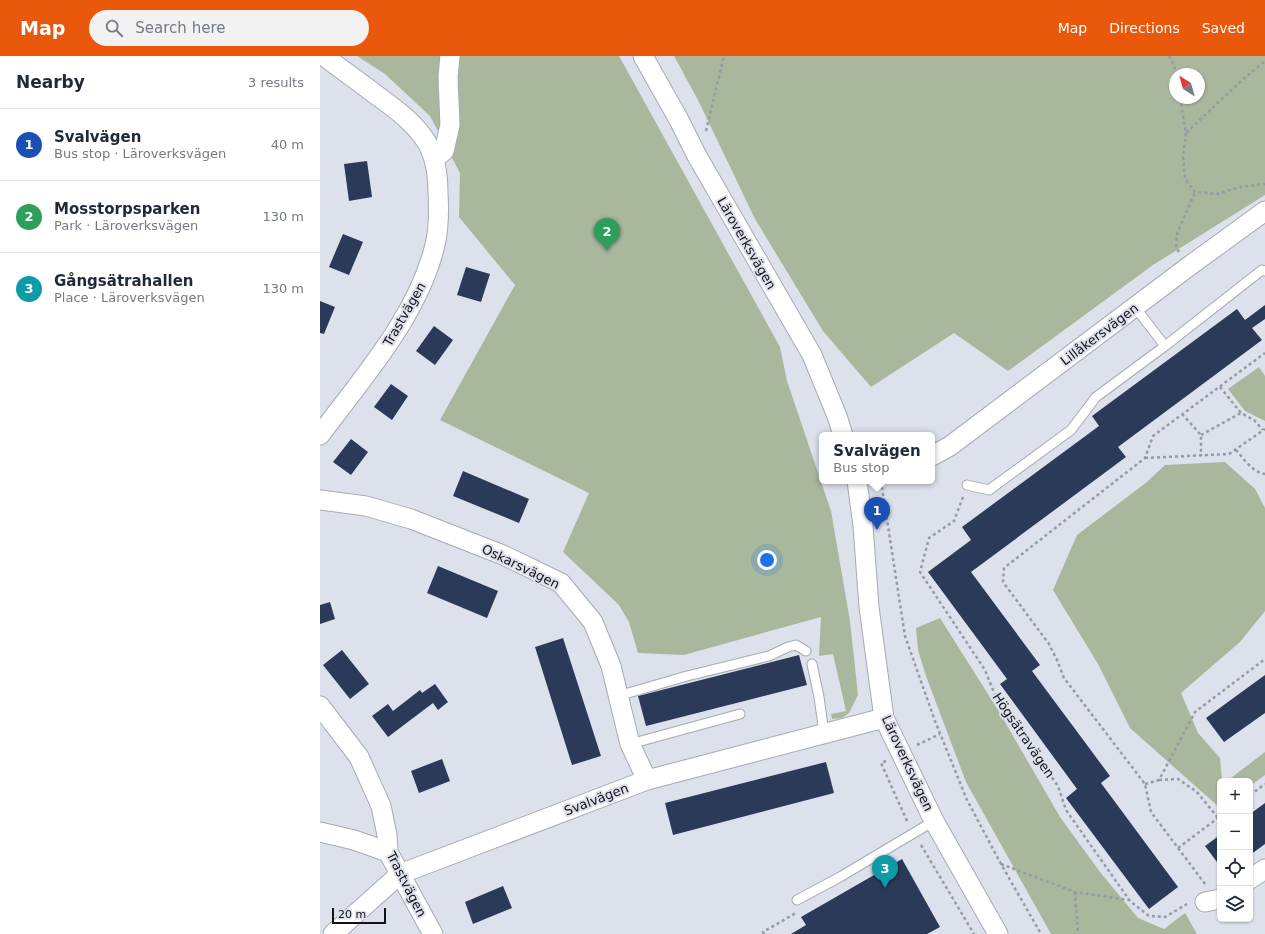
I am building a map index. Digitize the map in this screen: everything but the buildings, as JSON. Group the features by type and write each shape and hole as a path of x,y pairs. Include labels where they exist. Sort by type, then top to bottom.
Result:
{"street":[{"name":"Trastvägen","path":"320,435 383,349 410,306 425,275 435,244 439,210 438,181 434,159 426,141 407,118 324,56"},
{"path":"434,159 444,151 450,125 448,77 450,56"},
{"name":"Läroverksvägen","path":"643,56 679,120 697,156 812,355 842,432"},
{"name":"Lillåkersvägen","path":"935,454 956,441 1265,211"},
{"name":"Läroverksvägen","path":"861,484 862,526 869,607 884,718 934,821 998,934"},
{"name":"Oskarsvägen","path":"320,500 366,506 411,519 503,555 561,583 593,622 611,666 630,744 647,780"},
{"name":"Trastvägen","path":"320,706 359,757 381,806 387,835 388,852 433,934"},
{"name":"Svalvägen","path":"334,934 400,874 647,780 884,718"},
{"path":"320,832 354,840 388,852"},
{"path":"1253,877 1265,869"}],"lane":[{"path":"967,485 988,490 1071,430 1096,398 1262,270 1265,271"},
{"path":"1135,307 1165,346"},
{"path":"618,696 687,676 769,656 796,645 806,651"},
{"path":"812,664 819,696 824,734"},
{"path":"630,744 740,714"},
{"path":"797,900 840,877 934,821"}],"path":[{"path":"697,156 705,135 724,56"},
{"path":"1169,56 1175,68"},
{"path":"1186,133 1241,81 1265,61"},
{"path":"1181,104 1186,133 1183,157 1185,179 1195,192 1217,194 1240,186 1265,184"},
{"path":"1176,247 1177,234 1195,192"},
{"path":"1214,900 1151,812 1145,784 1064,678 1049,644 1003,582 1003,575 1004,568 1144,458 1153,436 1265,353"},
{"path":"1144,458 1229,454 1264,430 1254,420 1240,413 1220,387"},
{"path":"1201,435 1240,413"},
{"path":"1182,414 1201,435 1201,456"},
{"path":"1236,450 1254,470 1265,474"},
{"path":"881,484 905,636 935,721 967,800 1001,864 1042,934"},
{"name":"Högsätravägen","path":"967,485 954,521 929,538 920,572 985,670 998,700 1058,786 1066,810 1130,901 1149,916 1164,917 1189,903 1214,900"},
{"path":"1159,780 1195,712 1265,659"},
{"path":"1145,784 1159,780 1178,779 1197,792 1217,815"},
{"path":"1253,793 1265,784"},
{"path":"1178,848 1217,819"},
{"path":"1001,864 1075,892 1130,901"},
{"path":"1075,892 1078,934"},
{"path":"764,934 763,932 796,914 797,900"}],"green space":[{"path":"357,56 619,56 780,347 787,381 819,476 819,484 822,484 831,511 850,621 858,695 849,713 842,718 832,719 831,714 846,711 833,654 819,656 821,617 684,655 638,653 629,622 619,605 563,552 589,493 440,420 515,285 459,217 460,173 430,116 385,74"},
{"path":"674,56 1265,56 1265,195 1153,265 1008,371 954,333 871,387 823,331 755,219 698,100"},
{"path":"1259,367 1265,376 1265,421 1245,411 1228,389"},
{"path":"1225,462 1255,489 1265,508 1265,611 1240,642 1181,693 1198,733 1220,758 1222,778 1217,778 1217,805 1130,728 1098,664 1053,590 1077,535 1147,482 1165,465"},
{"path":"940,618 998,710 1060,817 1100,872 1138,918 1164,929 1185,913 1197,934 1051,934 966,782 926,676 918,650 916,628"},
{"path":"1265,752 1265,775 1253,784 1253,778 1231,778"}],"place":[{"name":"Mosstorpsparken","path":"607,251"},
{"name":"Svalvägen","path":"877,530"},
{"name":"Gångsätrahallen","path":"885,888"}]}
